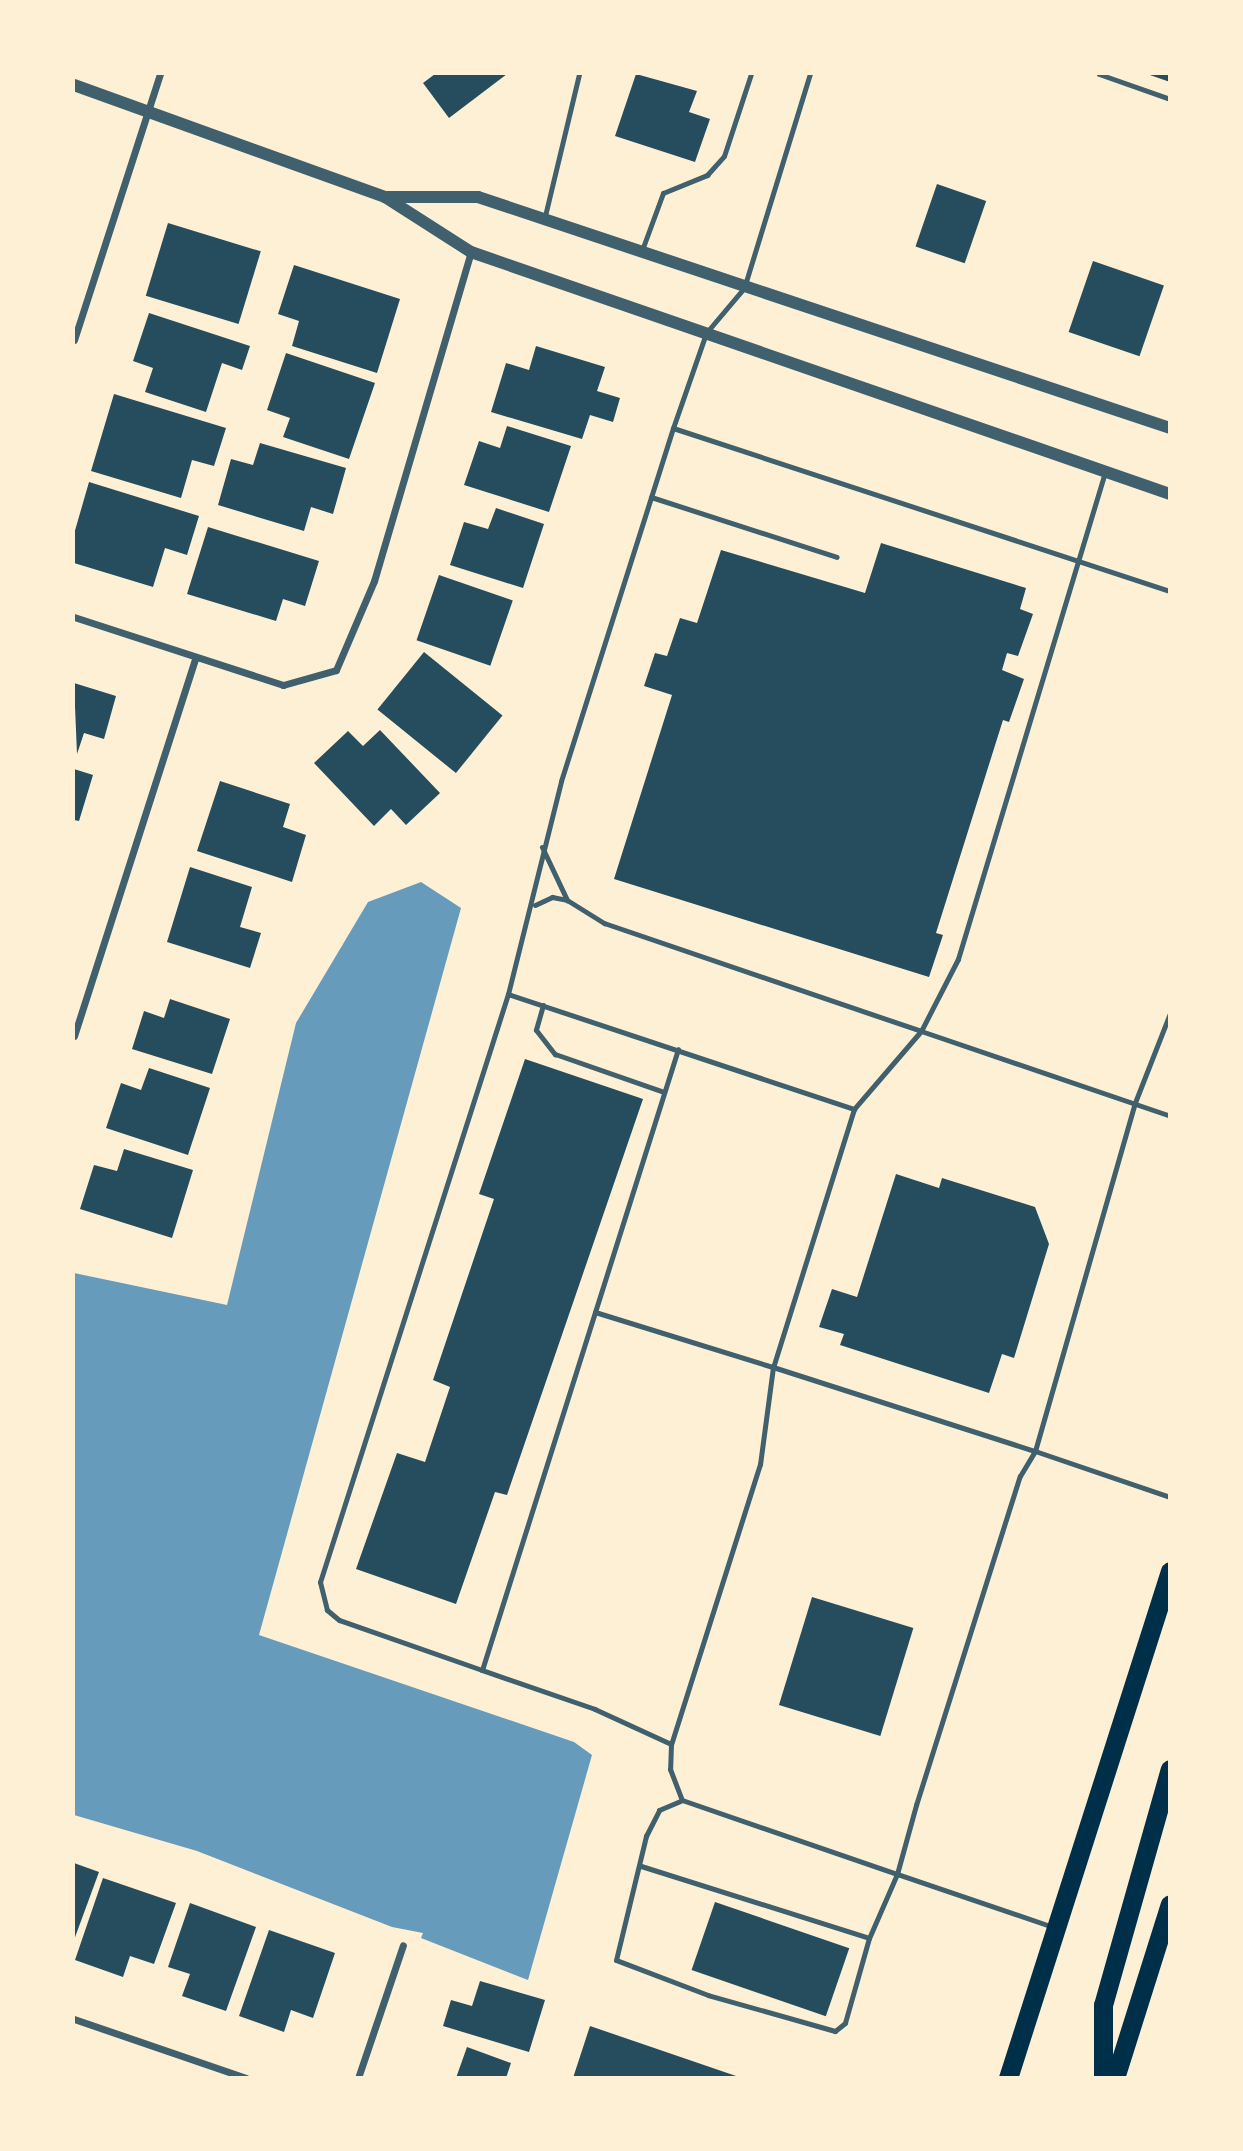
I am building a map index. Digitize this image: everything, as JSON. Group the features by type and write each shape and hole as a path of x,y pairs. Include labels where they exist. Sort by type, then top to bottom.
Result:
{"highway":[{"path":"1008,2077 1170,1571"},
{"path":"1103,2077 1103,2005 1170,1769"},
{"path":"1115,2077 1170,1905"},
{"path":"1018,2077 1020,2040"}],"street":[{"path":"74,340 160,74"},
{"path":"74,85 385,197 471,253 1170,494"},
{"path":"385,197 478,197 1170,428"},
{"path":"74,617 195,660 283,685 335,670 374,581 471,253"},
{"path":"74,1036 195,660"},
{"path":"358,2077 403,1945"},
{"path":"74,2020 246,2077"}],"lane":[{"path":"544,220 579,74"},
{"path":"641,253 663,193 707,175 724,156 751,74"},
{"path":"671,1744 595,1709 339,1620 327,1610 320,1582 509,994 535,905 542,847 673,428 706,333 744,288 810,74"},
{"path":"1098,74 1170,99"},
{"path":"673,428 1170,591"},
{"path":"682,1800 670,1769 671,1744 760,1465 772,1367 854,1109 920,1031 958,959 1105,472"},
{"path":"651,497 837,557"},
{"path":"542,847 567,900"},
{"path":"535,905 552,897 567,900 604,923 1170,1116"},
{"path":"509,994 854,1109"},
{"path":"543,1005 536,1030 555,1054 664,1092"},
{"path":"1056,1928 897,1874 682,1800 659,1810 616,1960 708,1995 835,2031 845,2023 869,1938 897,1874 971,1627 1020,1476 1035,1451 1134,1105 1170,1013"},
{"path":"482,1670 678,1049"},
{"path":"595,1312 1035,1451 1170,1497"},
{"path":"641,1866 869,1938"}],"water":[{"path":"421,882 461,908 259,1635 574,1742 592,1755 528,1980 421,1938 423,1933 392,1927 197,1851 74,1815 74,1273 227,1305 296,1023 368,902"}],"building":[{"path":"435,74 507,74 449,118 423,83"},
{"path":"636,74 697,91 689,112 710,119 695,162 615,136"},
{"path":"1147,74 1170,74 1170,82"},
{"path":"937,184 986,201 965,263 916,246"},
{"path":"168,223 261,251 239,324 146,296"},
{"path":"1093,261 1164,285 1139,356 1069,332"},
{"path":"294,265 400,299 377,373 292,346 299,321 278,314"},
{"path":"149,313 250,346 242,370 222,363 206,412 145,392 153,368 133,361"},
{"path":"536,346 605,367 597,391 620,398 613,422 590,415 582,439 491,412 506,363 529,370"},
{"path":"286,353 375,383 349,459 283,437 290,418 267,410"},
{"path":"114,394 226,428 214,466 192,460 181,498 91,471"},
{"path":"507,426 571,446 549,512 464,485 479,441 500,448"},
{"path":"260,443 346,468 333,514 311,507 304,531 218,505 231,459 253,465"},
{"path":"89,482 199,516 187,555 165,548 153,587 74,563 74,534"},
{"path":"496,508 544,524 523,588 450,565 464,522 488,529"},
{"path":"208,527 319,561 305,606 283,599 276,621 187,594"},
{"path":"881,543 1026,588 1020,609 1033,614 1018,656 1007,653 1002,670 1024,679 1009,722 1003,720 936,933 943,935 929,977 614,879 672,695 644,686 655,653 667,656 680,618 697,623 721,550 865,593"},
{"path":"439,575 513,600 490,666 417,640"},
{"path":"424,652 502,716 456,773 377,710"},
{"path":"74,683 116,696 104,739 84,733 77,754"},
{"path":"380,730 440,793 406,825 391,809 374,826 314,763 348,731 363,746"},
{"path":"74,769 93,775 79,821 74,820"},
{"path":"220,781 290,804 283,827 306,835 292,882 197,851"},
{"path":"190,867 252,887 240,927 261,933 250,968 167,942"},
{"path":"170,999 230,1019 212,1074 132,1049 144,1011 164,1018"},
{"path":"525,1059 643,1099 507,1495 495,1492 456,1604 356,1569 397,1453 425,1462 450,1387 433,1380 494,1199 479,1194"},
{"path":"149,1068 210,1088 188,1155 106,1128 121,1083 141,1090"},
{"path":"124,1149 193,1170 172,1238 80,1209 94,1165 117,1171"},
{"path":"896,1174 939,1188 942,1178 1035,1207 1049,1244 1014,1358 1002,1354 989,1393 840,1345 844,1334 819,1327 832,1289 857,1297"},
{"path":"812,1597 913,1628 880,1736 779,1705"},
{"path":"74,1863 99,1872 74,1940"},
{"path":"103,1878 176,1903 154,1964 130,1956 123,1977 75,1960"},
{"path":"715,1902 849,1948 826,2016 692,1970"},
{"path":"190,1903 256,1927 226,2011 182,1996 190,1974 168,1967"},
{"path":"269,1930 335,1953 313,2018 291,2010 284,2032 239,2016"},
{"path":"480,1981 545,2000 529,2052 443,2026 451,2000 472,2006"},
{"path":"590,2026 739,2077 739,2078 573,2078"},
{"path":"467,2047 511,2063 506,2078 456,2078"}]}
